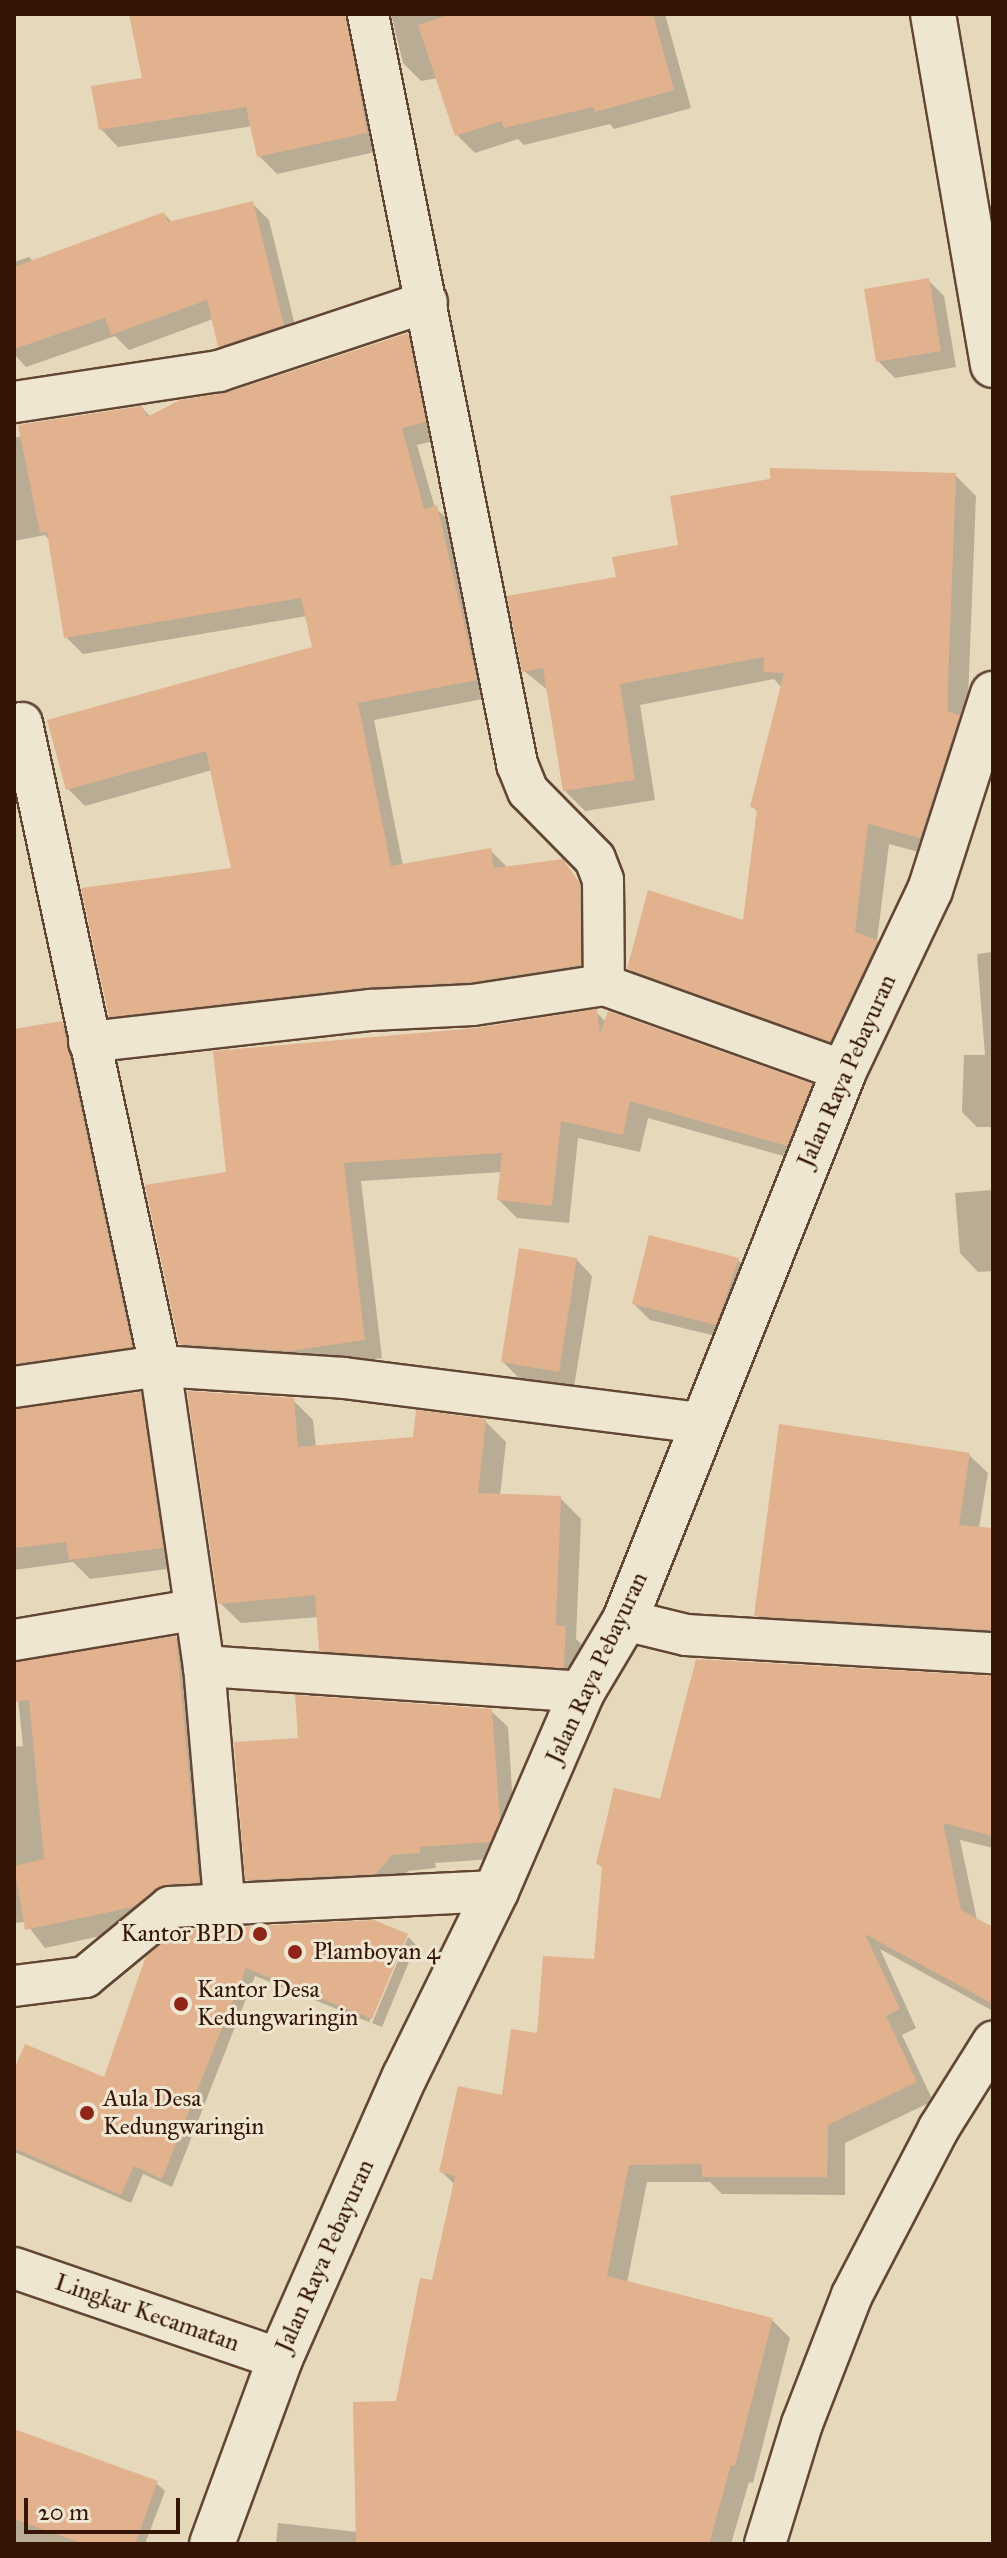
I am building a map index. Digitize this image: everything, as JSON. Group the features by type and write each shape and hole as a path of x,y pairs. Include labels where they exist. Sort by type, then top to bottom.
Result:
{"main road":[{"path":"933,14 982,224 993,365"},
{"name":"Jalan Raya Pebayuran","path":"212,2544 280,2359 405,2076 496,1891 582,1692 625,1620 700,1423 844,1071 930,890 991,715"}],"street":[{"path":"368,14 517,764 528,791 595,859 603,880 604,985"},
{"path":"14,402 219,371 427,302"},
{"path":"22,723 160,1366 193,1610 204,1666 224,1900"},
{"path":"89,1042 371,1010 473,1005 604,985 844,1071"},
{"path":"14,1387 160,1366 344,1378 700,1423"},
{"path":"14,1640 193,1610"},
{"path":"625,1620 686,1635 993,1653"},
{"path":"204,1666 582,1692"},
{"path":"14,1986 85,1977 170,1907 224,1900 496,1891"},
{"path":"765,2544 802,2424 852,2295 939,2128 993,2042"},
{"name":"Lingkar Kecamatan","path":"14,2268 280,2359"}],"building":[{"path":"129,14 346,14 367,133 257,157 246,107 99,130 91,86 142,78"},
{"path":"451,14 653,14 674,90 595,112 593,107 504,128 502,121 455,136 418,25"},
{"path":"253,201 284,325 218,347 207,300 111,335 105,318 14,349 14,267 164,212 168,222"},
{"path":"929,278 941,351 876,362 864,289"},
{"path":"408,333 426,422 402,428 424,509 437,505 477,680 358,703 391,866 491,848 494,868 563,859 580,884 581,965 471,982 368,987 109,1017 81,888 231,868 206,751 66,790 47,720 312,647 301,598 64,638 47,532 40,533 18,425 142,406 147,417 180,400 226,393"},
{"path":"770,468 956,473 947,711 960,715 920,838 868,824 855,932 878,940 830,1042 627,969 648,890 743,920 757,809 750,807 784,673 763,672 764,657 620,684 635,780 563,791 543,668 522,672 507,596 616,577 612,557 678,545 670,496 770,479"},
{"path":"597,1009 600,1034 608,1011 812,1084 787,1146 630,1101 623,1135 561,1121 552,1206 497,1200 502,1153 344,1163 365,1340 290,1351 179,1344 145,1185 226,1172 213,1051 476,1028"},
{"path":"62,1021 132,1347 14,1364 14,1029"},
{"path":"649,1235 739,1258 716,1325 632,1304"},
{"path":"519,1248 577,1258 559,1372 501,1362"},
{"path":"187,1391 294,1398 298,1447 413,1437 416,1410 486,1419 478,1493 561,1496 556,1625 566,1626 564,1668 319,1651 315,1595 218,1604"},
{"path":"141,1392 163,1548 69,1560 66,1542 14,1548 14,1409"},
{"path":"779,1424 970,1453 959,1525 993,1528 993,1630 754,1616"},
{"path":"176,1636 199,1883 168,1884 133,1907 25,1930 14,1866 44,1859 29,1700 14,1702 14,1662"},
{"path":"696,1659 993,1676 993,1836 943,1823 961,1910 993,1927 993,2004 865,1934 900,2009 886,2016 917,2082 828,2125 827,2177 702,2177 702,2164 629,2165 607,2276 773,2318 735,2466 731,2465 709,2544 356,2544 353,2402 396,2401 420,2278 432,2280 455,2176 439,2172 458,2086 502,2095 511,2029 537,2033 543,1956 594,1959 602,1866 596,1864 614,1788 660,1799"},
{"path":"295,1695 492,1709 500,1820 490,1842 420,1847 420,1853 392,1855 376,1874 245,1880 234,1742 298,1738"},
{"path":"374,1920 408,1934 372,2019 246,1968 162,2179 134,2166 121,2195 14,2148 14,2069 25,2044 104,2077 146,1956 179,1930"},
{"path":"14,2429 158,2481 135,2544 84,2544 14,2519"}],"place":[{"name":"Kantor BPD","path":"260,1934"},
{"name":"Plamboyan 4","path":"295,1952"},
{"name":"Kantor Desa Kedungwaringin","path":"181,2004"},
{"name":"Aula Desa Kedungwaringin","path":"87,2113"}]}
